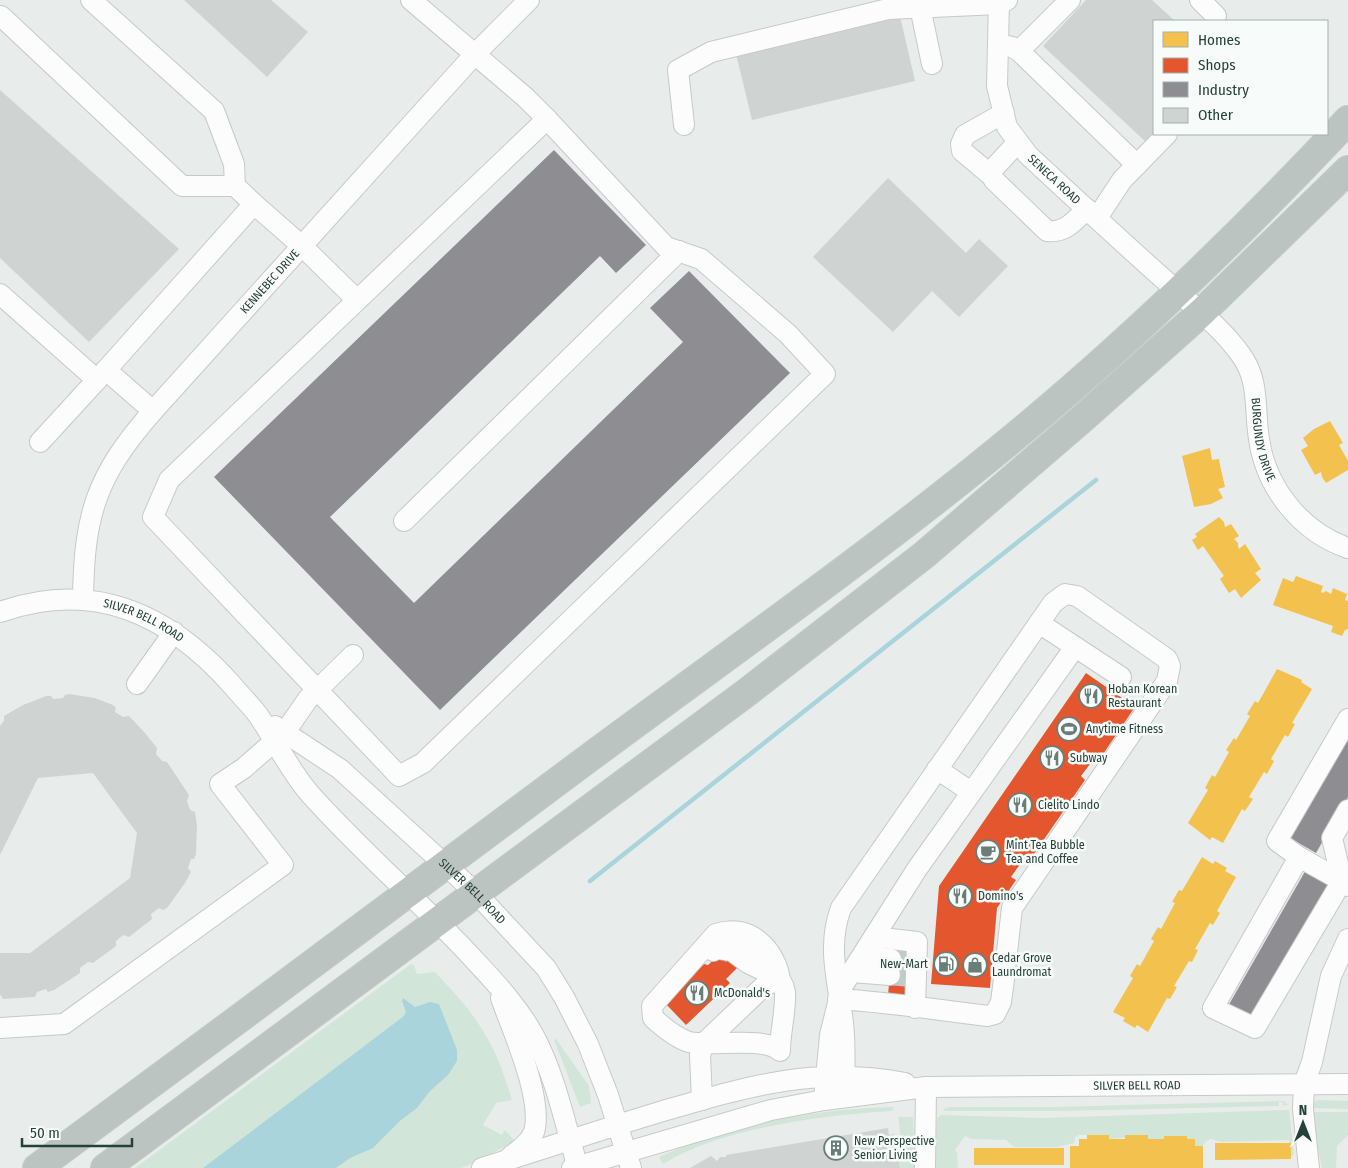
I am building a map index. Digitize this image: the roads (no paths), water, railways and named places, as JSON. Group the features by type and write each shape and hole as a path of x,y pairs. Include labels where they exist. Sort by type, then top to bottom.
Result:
{"highway":[{"path":"37,1168 924,510 1022,431 1177,292 1256,218 1348,120"},
{"path":"105,1168 746,693 917,560 1075,425 1202,312 1348,170"}],"street":[{"path":"91,0 214,111 234,164 234,186"},
{"path":"411,0 525,97 547,119 666,246 701,258 788,334 825,374 423,763 400,776 153,517 169,480 547,119"},
{"name":"KENNEBEC DRIVE","path":"83,600 87,533 98,493 116,457 153,411 475,54 529,0"},
{"path":"1019,51 1070,0"},
{"path":"1200,0 1216,16"},
{"path":"684,125 678,70 711,52 888,9 1002,1"},
{"name":"SENECA ROAD","path":"1002,1 998,44 998,86 1007,127 1028,155 1177,292 1202,312"},
{"path":"920,7 932,64"},
{"path":"1,16 182,186 234,186 302,246 357,300"},
{"path":"998,44 1019,51 1137,165"},
{"path":"1004,113 965,135 961,144 962,151 992,176 1047,231 1057,232 1092,214 1166,135"},
{"path":"992,176 993,169 1018,142"},
{"path":"40,442 254,204"},
{"path":"404,521 679,251"},
{"path":"0,294 102,375 153,411"},
{"name":"BURGUNDY DRIVE","path":"1202,312 1235,347 1251,373 1257,404 1261,448 1270,475 1282,498 1308,526 1328,540 1348,548"},
{"path":"834,1098 834,1076 843,1022 838,998 833,958 835,928 840,908 1058,597 1065,594 1073,594 1166,659 1170,663 1170,674 1154,702 1012,908 1003,987 997,1012 988,1016 915,1008 884,1002 838,998"},
{"name":"SILVER BELL ROAD","path":"0,612 36,603 83,600 109,603 129,609 174,632 210,662 280,737 310,794 438,921 496,982 517,1009 534,1036 548,1066 576,1167 629,1161 748,1116 791,1106 834,1098 926,1087 1348,1084"},
{"path":"1039,623 1120,677"},
{"path":"138,684 174,632"},
{"path":"838,998 857,964 917,869 1074,646"},
{"path":"0,1028 64,1024 283,865 220,784 280,737 308,699 354,655"},
{"path":"1345,883 1277,842 1348,719"},
{"name":"SILVER BELL ROAD","path":"280,737 340,769 444,866 476,893 546,968 564,996 588,1044 629,1161"},
{"path":"937,769 972,792"},
{"path":"1299,857 1213,1008 1255,1028 1345,883 1332,838 1348,810"},
{"path":"780,1051 770,1045 761,1044 689,1042 676,1036 654,1018 651,1010 654,1002 711,938 728,931 753,936 759,940 776,963 785,992 780,1051 791,1106"},
{"path":"874,937 917,942 906,968 915,1008"},
{"path":"1309,1168 1303,1109 1304,1084 1312,1062 1332,976 1348,939"},
{"path":"704,1043 686,1038 675,1030 658,1008 662,1000 713,951 723,948 732,951 748,963 769,972 780,980"},
{"path":"857,964 906,968"},
{"path":"702,1100 700,1055 704,1043 764,985 780,980"},
{"path":"490,1165 528,1143 536,1129 536,1114 527,1070 496,982"},
{"name":"SILVER BELL ROAD","path":"570,1140 702,1100 759,1085 834,1076 878,1078 926,1087"},
{"path":"925,1168 926,1087"},
{"path":"490,1165 570,1140"}],"water":[{"path":"403,998 415,1007 430,1002 439,1004 457,1050 457,1061 448,1075 429,1092 417,1108 401,1120 373,1148 350,1158 336,1168 203,1168 404,1016 406,1012 402,1001"}],"waterway":[{"path":"590,881 1096,480"}],"tunnel":[{"path":"891,959 911,961"},
{"path":"890,975 910,977"}],"place":[{"name":"Hoban Korean Restaurant","path":"1091,696"},
{"name":"Anytime Fitness","path":"1069,729"},
{"name":"Subway","path":"1052,758"},
{"name":"Cielito Lindo","path":"1020,805"},
{"name":"Mint Tea Bubble Tea and Coffee","path":"988,852"},
{"name":"Domino's","path":"960,896"},
{"name":"New-Mart","path":"946,964"},
{"name":"Cedar Grove Laundromat","path":"975,965"},
{"name":"McDonald's","path":"697,993"},
{"name":"New Perspective Senior Living","path":"836,1148"}]}
